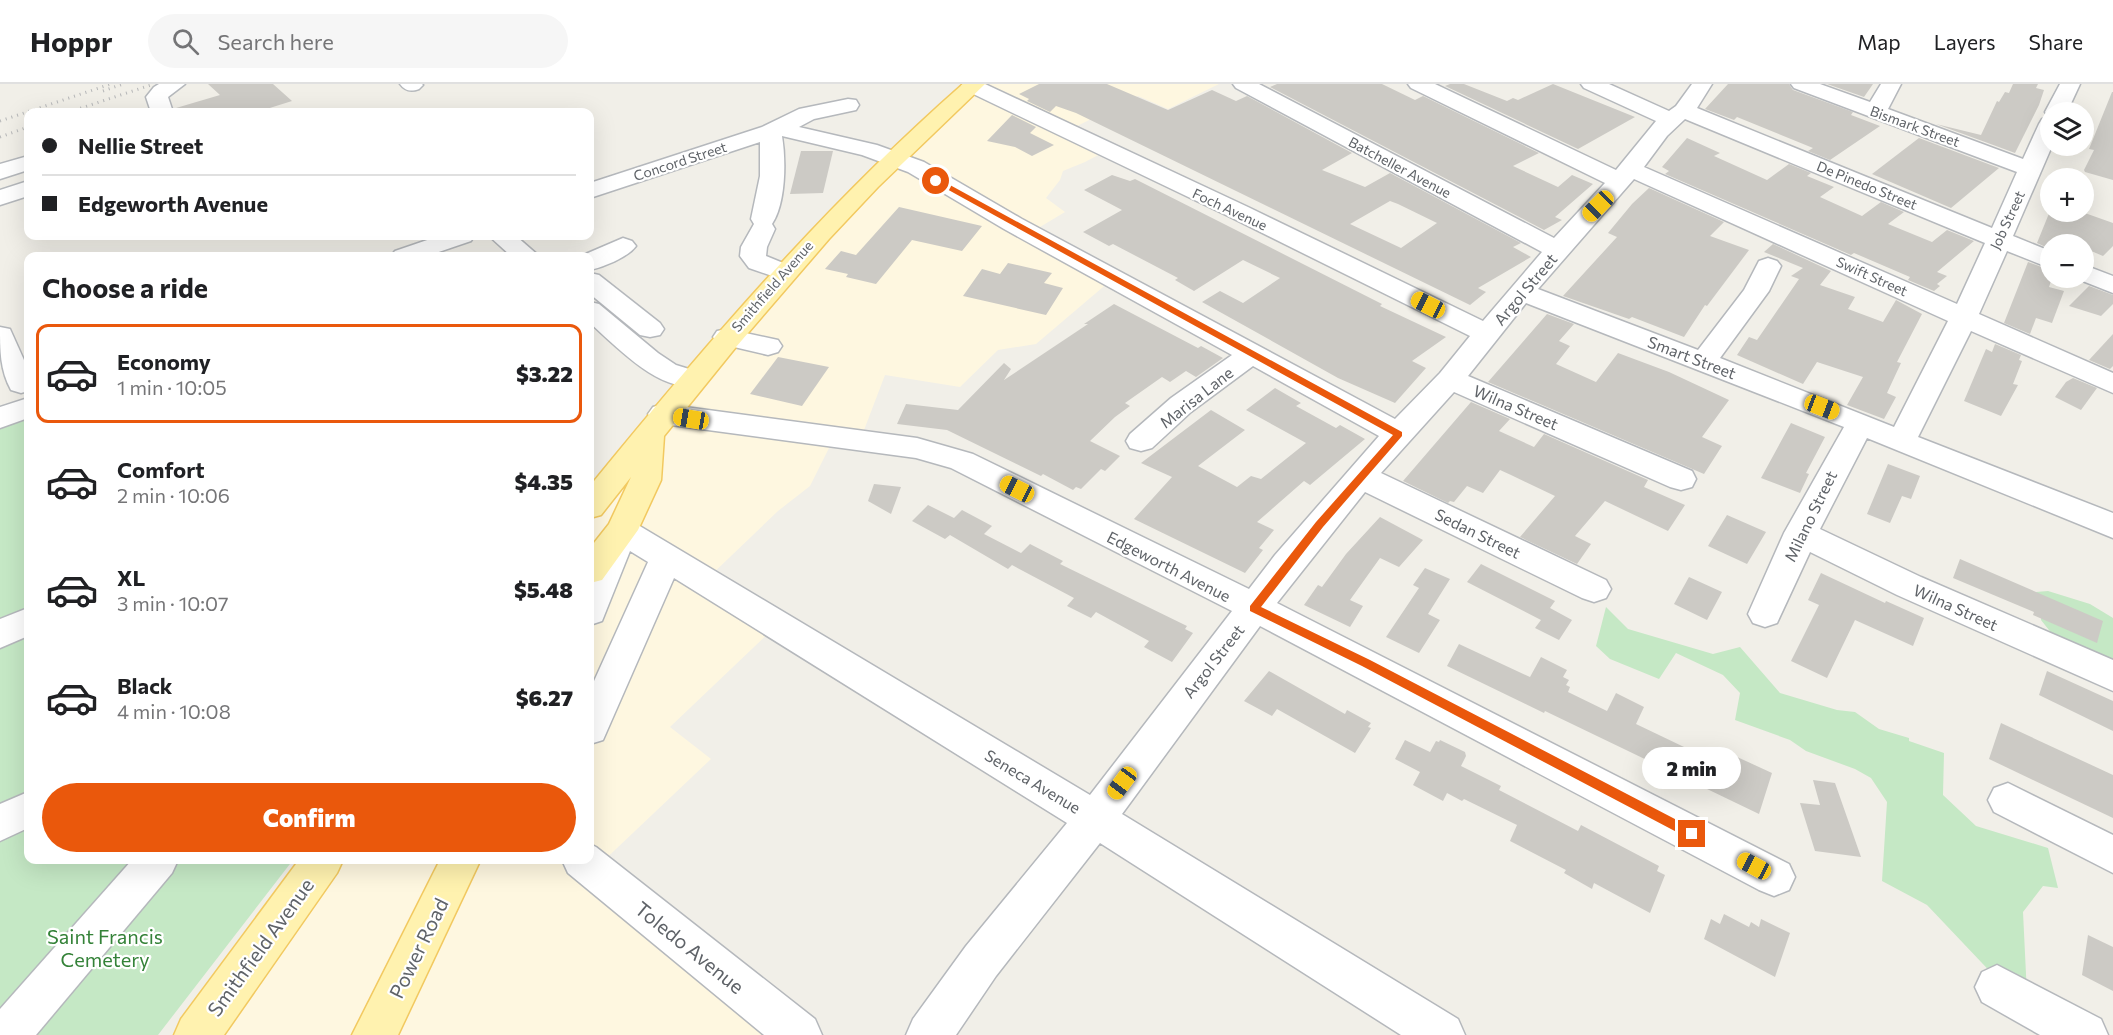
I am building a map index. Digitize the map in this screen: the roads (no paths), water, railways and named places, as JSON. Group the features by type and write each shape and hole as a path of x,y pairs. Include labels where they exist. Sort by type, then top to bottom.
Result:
{"main road":[{"path":"931,124 941,84"},
{"name":"Smithfield Avenue","path":"594,502 727,337 834,217 974,85"},
{"path":"594,559 606,522 646,480 656,425"},
{"name":"Smithfield Avenue","path":"197,1035 321,864"},
{"name":"Power Road","path":"375,1035 459,864"}],"street":[{"path":"161,108 157,97 161,91 175,84"},
{"name":"Batcheller Avenue","path":"1243,84 1557,250"},
{"name":"Swift Street","path":"1418,84 1625,175 1963,317 2113,384"},
{"name":"De Pinedo Street","path":"1591,84 2040,256"},
{"name":"Argol Street","path":"928,1035 981,961 1095,819 1287,564 1361,477 1450,379 1557,250 1625,175 1702,84"},
{"name":"Bismark Street","path":"1801,84 2029,169"},
{"path":"1876,112 1891,84"},
{"path":"2061,102 2070,84"},
{"name":"Foch Avenue","path":"974,85 1487,334"},
{"name":"Concord Street","path":"594,190 774,130 807,114 848,105"},
{"path":"784,272 758,263 753,256 772,182 774,130 896,158 1119,290 1251,354 1399,434"},
{"name":"Job Street","path":"1963,317 2040,145"},
{"path":"0,172 24,164"},
{"path":"0,198 24,189"},
{"path":"0,217 24,209"},
{"path":"416,252 450,240"},
{"path":"506,240 521,252"},
{"path":"594,260 623,246"},
{"path":"1704,361 1756,291 1768,266"},
{"path":"2094,277 2113,285"},
{"path":"594,284 650,329"},
{"name":"Smart Street","path":"1522,291 1861,423 1901,442"},
{"path":"594,313 660,368 692,379"},
{"path":"1963,317 1901,442 2113,526"},
{"path":"0,335 20,391 0,418"},
{"path":"727,337 768,346"},
{"name":"Marisa Lane","path":"1141,441 1181,405 1251,354"},
{"name":"Wilna Street","path":"1450,379 1681,479"},
{"name":"Milano Street","path":"1765,614 1800,533 1833,469 1861,423"},
{"name":"Edgeworth Avenue","path":"656,425 917,448 962,461 1366,663 1774,877"},
{"path":"594,590 616,474"},
{"name":"Sedan Street","path":"1361,477 1594,589"},
{"name":"Seneca Avenue","path":"606,522 1095,819 1442,1035"},
{"name":"Wilna Street","path":"1800,533 1909,586 2113,676"},
{"path":"594,720 667,557"},
{"path":"0,634 24,623"},
{"path":"2008,800 2113,855"},
{"path":"0,823 24,811"},
{"path":"7,1035 151,864"},
{"name":"Toledo Avenue","path":"587,864 799,1035"},
{"path":"1997,987 2085,1035"}],"railway":[{"path":"39,108 111,84"},
{"path":"103,91 123,84"},
{"path":"81,108 154,84"},
{"path":"0,121 24,113"},
{"path":"0,137 24,128"}],"park label":[{"name":"Saint Francis Cemetery","path":"105,948"}]}
